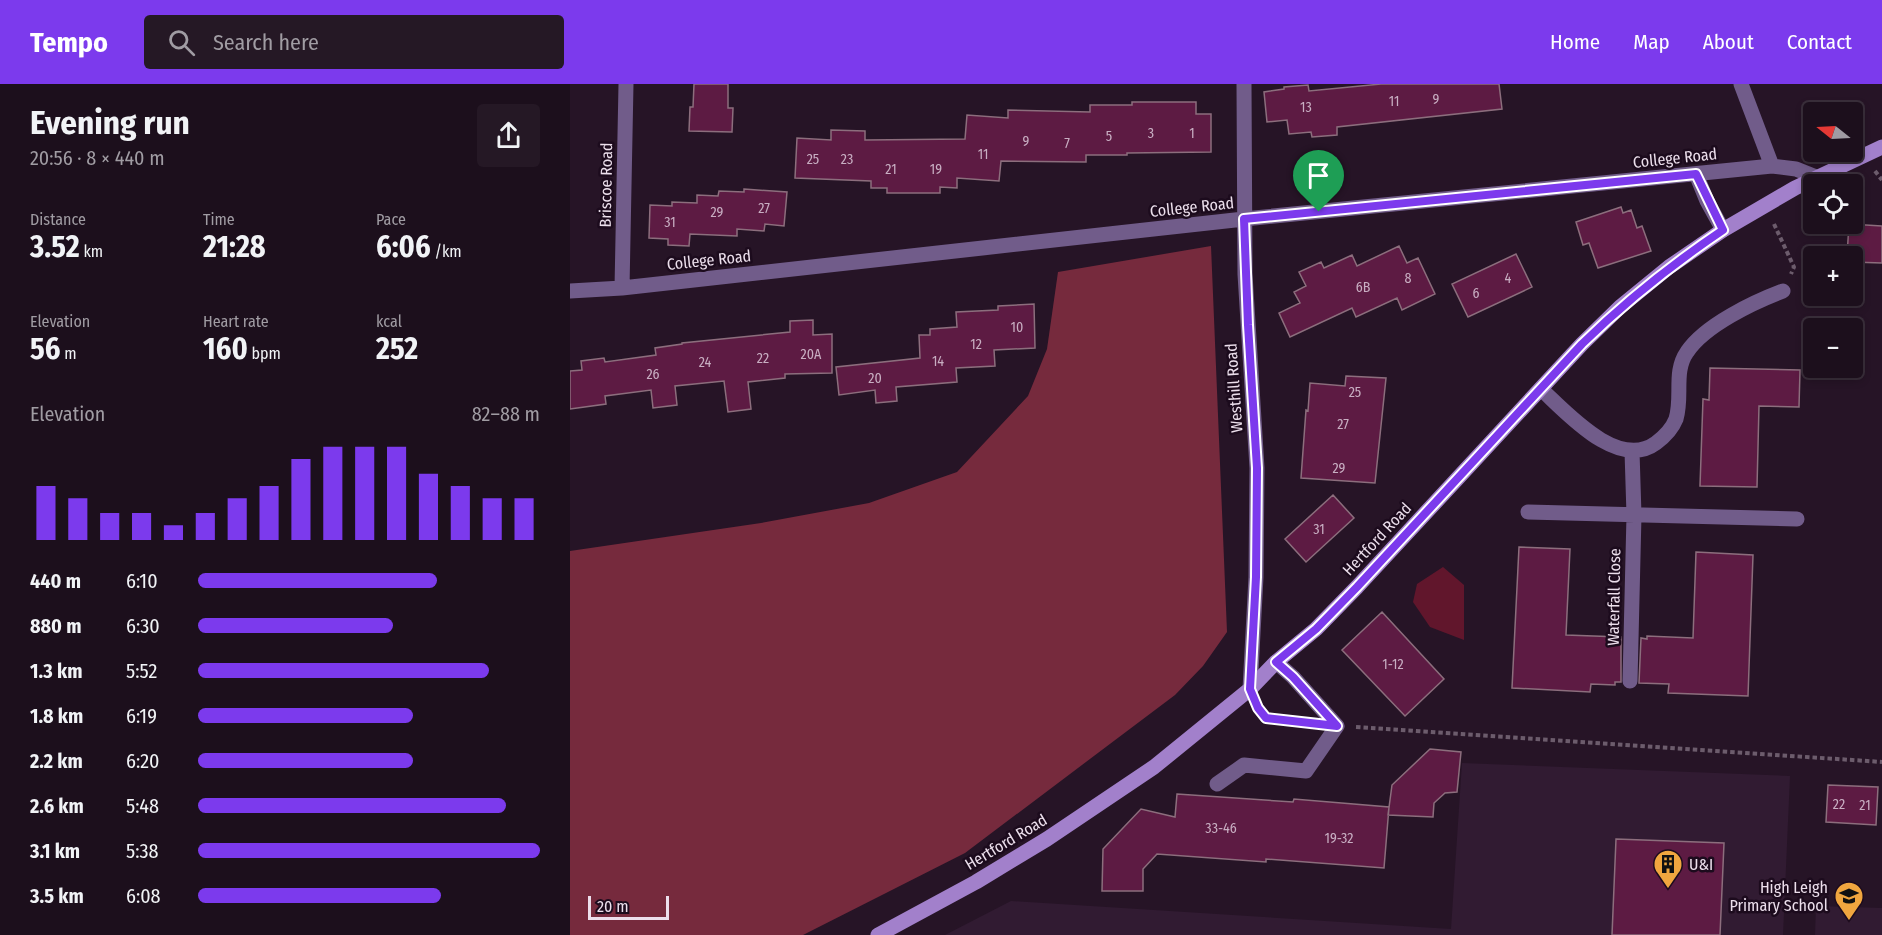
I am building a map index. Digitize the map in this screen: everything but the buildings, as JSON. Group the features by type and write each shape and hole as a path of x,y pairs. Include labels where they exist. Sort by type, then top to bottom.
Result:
{"main road":[{"name":"Hertford Road","path":"1823,174 1882,147"},
{"name":"Hertford Road","path":"878,935 976,882 1047,839 1154,768 1250,689 1276,662 1316,629 1582,344 1620,307 1669,267 1723,230 1803,184"}],"street":[{"name":"Briscoe Road","path":"622,288 626,84"},
{"name":"Westhill Road","path":"1244,84 1245,284 1257,478 1256,577 1250,689"},
{"path":"1741,84 1772,166"},
{"name":"College Road","path":"570,291 622,288 1244,219 1772,166 1796,169 1808,174"},
{"path":"1696,174 1723,230"},
{"path":"1541,388 1594,436 1613,446 1632,451 1649,448 1666,435 1675,420 1679,399 1679,365 1688,350 1706,333 1736,313 1755,302 1783,291"},
{"name":"Waterfall Close","path":"1630,681 1634,515 1632,451"},
{"path":"1528,512 1797,519"},
{"path":"1217,784 1244,765 1306,771 1337,726 1293,677 1276,662"}],"path":[{"path":"1783,291 1794,267 1773,224 1784,218"},
{"path":"1250,689 1258,708 1266,718 1337,726 1882,762"}],"shaded area":[{"path":"1211,246 1227,632 1203,666 1175,695 965,853 803,935 570,935 570,551 761,523 869,503 957,472 1028,396 1047,349 1058,272"},
{"path":"1443,567 1464,585 1464,640 1430,627 1413,602 1417,584"},
{"path":"1462,763 1790,776 1783,935 945,935 1011,901 1451,929"},
{"name":"High Leigh Primary School","path":"1816,906 1882,908 1882,935 1815,935"}],"place":[{"name":"U&I","path":"1668,890"},
{"name":"High Leigh Primary School","path":"1849,922"}],"route":[{"path":"1696,174 1713,214 1723,230 1669,267 1620,307 1582,344 1357,587 1316,629 1276,662 1293,677 1337,726 1266,718 1258,708 1250,689 1258,529 1255,422 1245,274 1244,219 1319,212 1696,174"}]}
